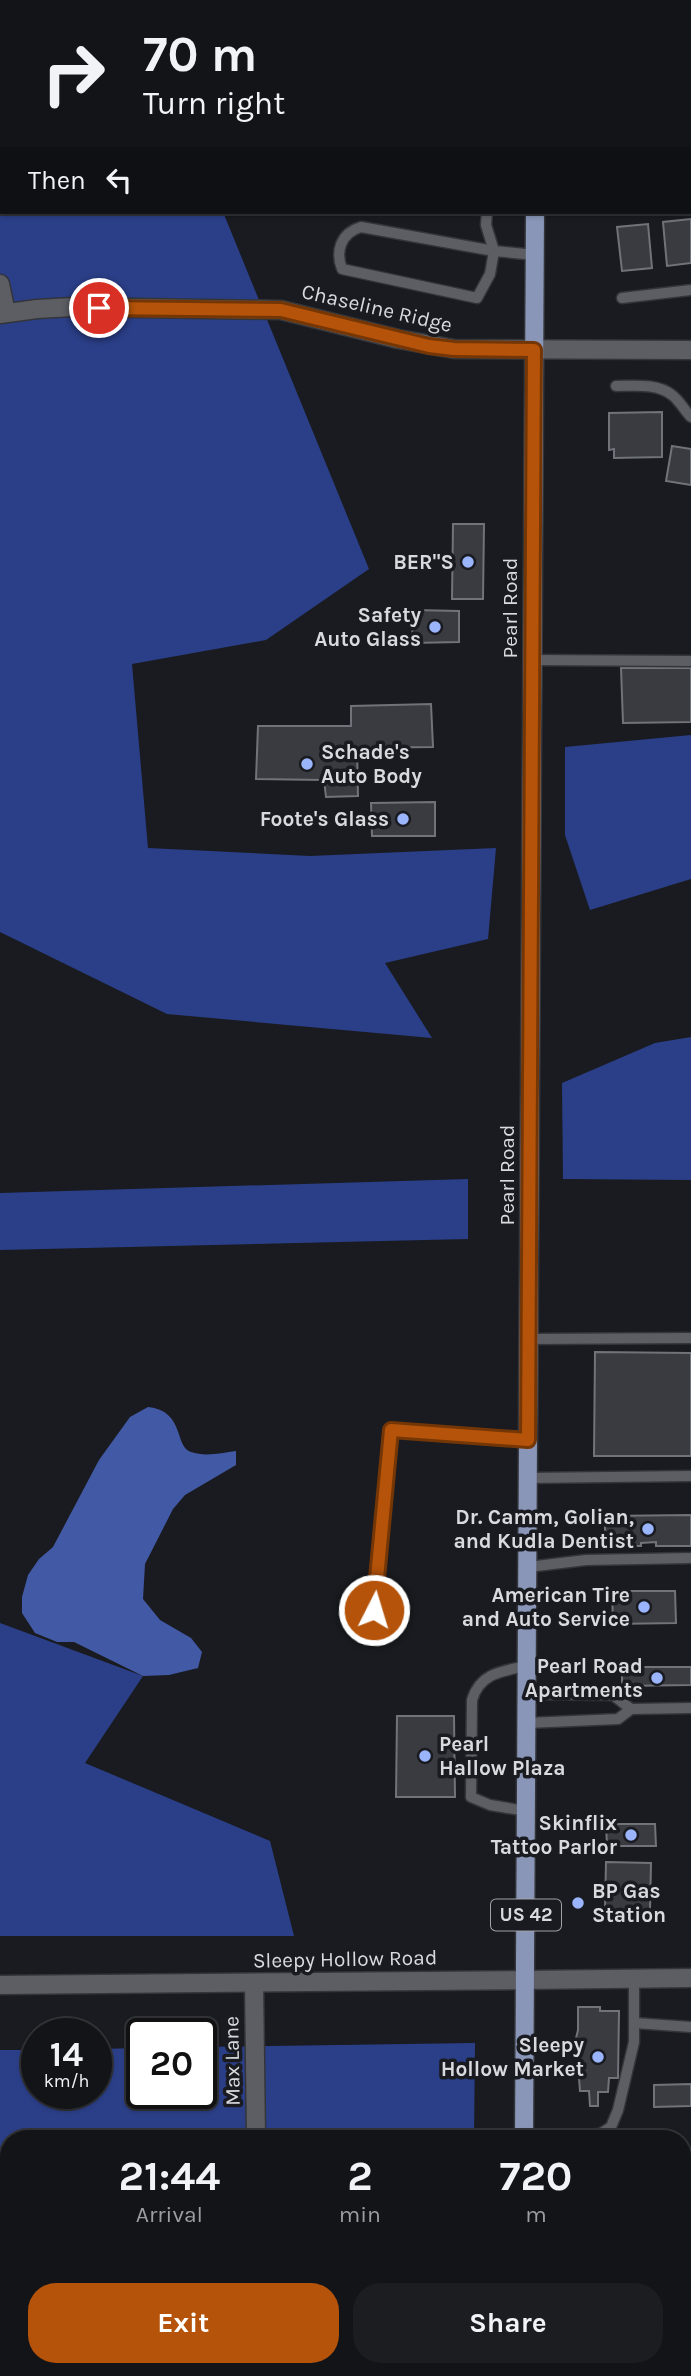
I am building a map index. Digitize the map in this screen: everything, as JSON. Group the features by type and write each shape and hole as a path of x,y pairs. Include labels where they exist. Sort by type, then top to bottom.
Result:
{"main road":[{"name":"Pearl Road","path":"524,2130 535,214"}],"street":[{"path":"0,284 3,314"},
{"name":"Chaseline Ridge","path":"3,314 73,307 281,310 429,346 454,349 691,350"},
{"name":"Sleepy Hollow Road","path":"0,1985 691,1978"},
{"name":"Max Lane","path":"254,1983 256,2130"}],"lane":[{"path":"486,214 486,225 494,251 490,274 477,298 342,270 338,252 340,243 352,229 361,227 494,251 535,255"},
{"path":"622,298 691,290"},
{"path":"616,386 652,386 665,390 675,397 691,417"},
{"path":"533,660 691,661"},
{"path":"529,1339 691,1338"},
{"path":"374,1610 391,1430 528,1440"},
{"path":"528,1478 691,1476"},
{"path":"528,1567 586,1560 691,1558"},
{"path":"526,1811 490,1805 471,1797 472,1700 476,1686 497,1672 527,1666"},
{"path":"527,1694 614,1695 631,1709"},
{"path":"527,1723 618,1719 631,1709 691,1709"},
{"path":"606,2130 611,2127 631,2059 635,2023 634,1979"},
{"path":"635,2023 691,2027"}],"shaded area":[{"path":"0,214 224,214 369,569 266,640 132,664 148,848 310,856 496,848 488,939 385,963 432,1038 167,1014 0,932"},
{"path":"691,735 691,879 590,910 565,835 565,747"},
{"path":"691,1037 691,1180 563,1179 562,1083 655,1043"},
{"path":"468,1179 468,1239 0,1250 0,1193"},
{"path":"148,1407 168,1415 186,1449 208,1454 236,1451 236,1465 185,1495 173,1509 145,1564 143,1599 160,1620 191,1638 202,1652 198,1668 169,1675 143,1676 74,1642 57,1642 35,1633 22,1613 22,1597 28,1575 39,1559 53,1547 99,1460 130,1417"},
{"path":"0,1623 143,1676 85,1763 270,1841 294,1936 0,1936"},
{"path":"475,2043 474,2130 0,2130 0,2050 21,2050 21,2109 112,2109 112,2049 126,2048 126,2109 217,2109 217,2047"}],"building":[{"path":"691,219 691,263 667,266 663,222"},
{"path":"648,224 652,268 622,271 617,227"},
{"path":"662,412 662,457 614,458 614,449 609,450 609,413"},
{"path":"672,446 691,449 691,485 666,481"},
{"name":"BER\"S","path":"453,524 484,524 483,599 452,599"},
{"name":"Safety Auto Glass","path":"413,610 459,611 459,642 412,643"},
{"path":"621,668 691,668 691,722 623,723"},
{"name":"Schade's Auto Body","path":"431,704 433,747 357,748 358,796 326,797 324,780 256,779 258,726 351,726 351,706"},
{"name":"Foote's Glass","path":"435,802 435,836 372,836 371,803"},
{"path":"595,1352 691,1353 691,1456 594,1456"},
{"name":"Dr. Camm, Golian, and Kudla Dentist","path":"691,1515 691,1546 656,1546 656,1542 641,1543 641,1546 605,1543 605,1516"},
{"name":"American Tire and Auto Service","path":"612,1591 675,1591 676,1623 613,1624"},
{"name":"Pearl Road Apartments","path":"642,1667 691,1667 691,1685 622,1686 622,1671 642,1671"},
{"name":"Pearl Hallow Plaza","path":"397,1716 454,1716 455,1797 396,1797"},
{"name":"Skinflix Tattoo Parlor","path":"606,1824 655,1824 656,1846 607,1846"},
{"path":"606,1862 651,1863 650,1910 605,1909"},
{"name":"Sleepy Hollow Market","path":"578,2007 600,2007 600,2011 619,2011 618,2078 609,2078 608,2092 598,2092 598,2106 590,2106 589,2091 580,2091 576,2038"},
{"path":"691,2084 691,2106 654,2107 654,2085"}],"place":[{"name":"BER\"S","path":"468,562"},
{"name":"Safety Auto Glass","path":"435,627"},
{"name":"Schade's Auto Body","path":"307,764"},
{"name":"Foote's Glass","path":"403,819"},
{"name":"Dr. Camm, Golian, and Kudla Dentist","path":"648,1529"},
{"name":"American Tire and Auto Service","path":"644,1607"},
{"name":"Pearl Road Apartments","path":"657,1678"},
{"name":"Pearl Hallow Plaza","path":"425,1756"},
{"name":"Skinflix Tattoo Parlor","path":"631,1835"},
{"name":"BP Gas Station","path":"578,1903"},
{"name":"Sleepy Hollow Market","path":"598,2057"}],"route":[{"path":"99,308 281,310 429,346 534,350 528,1440 391,1430 374,1610"}]}
